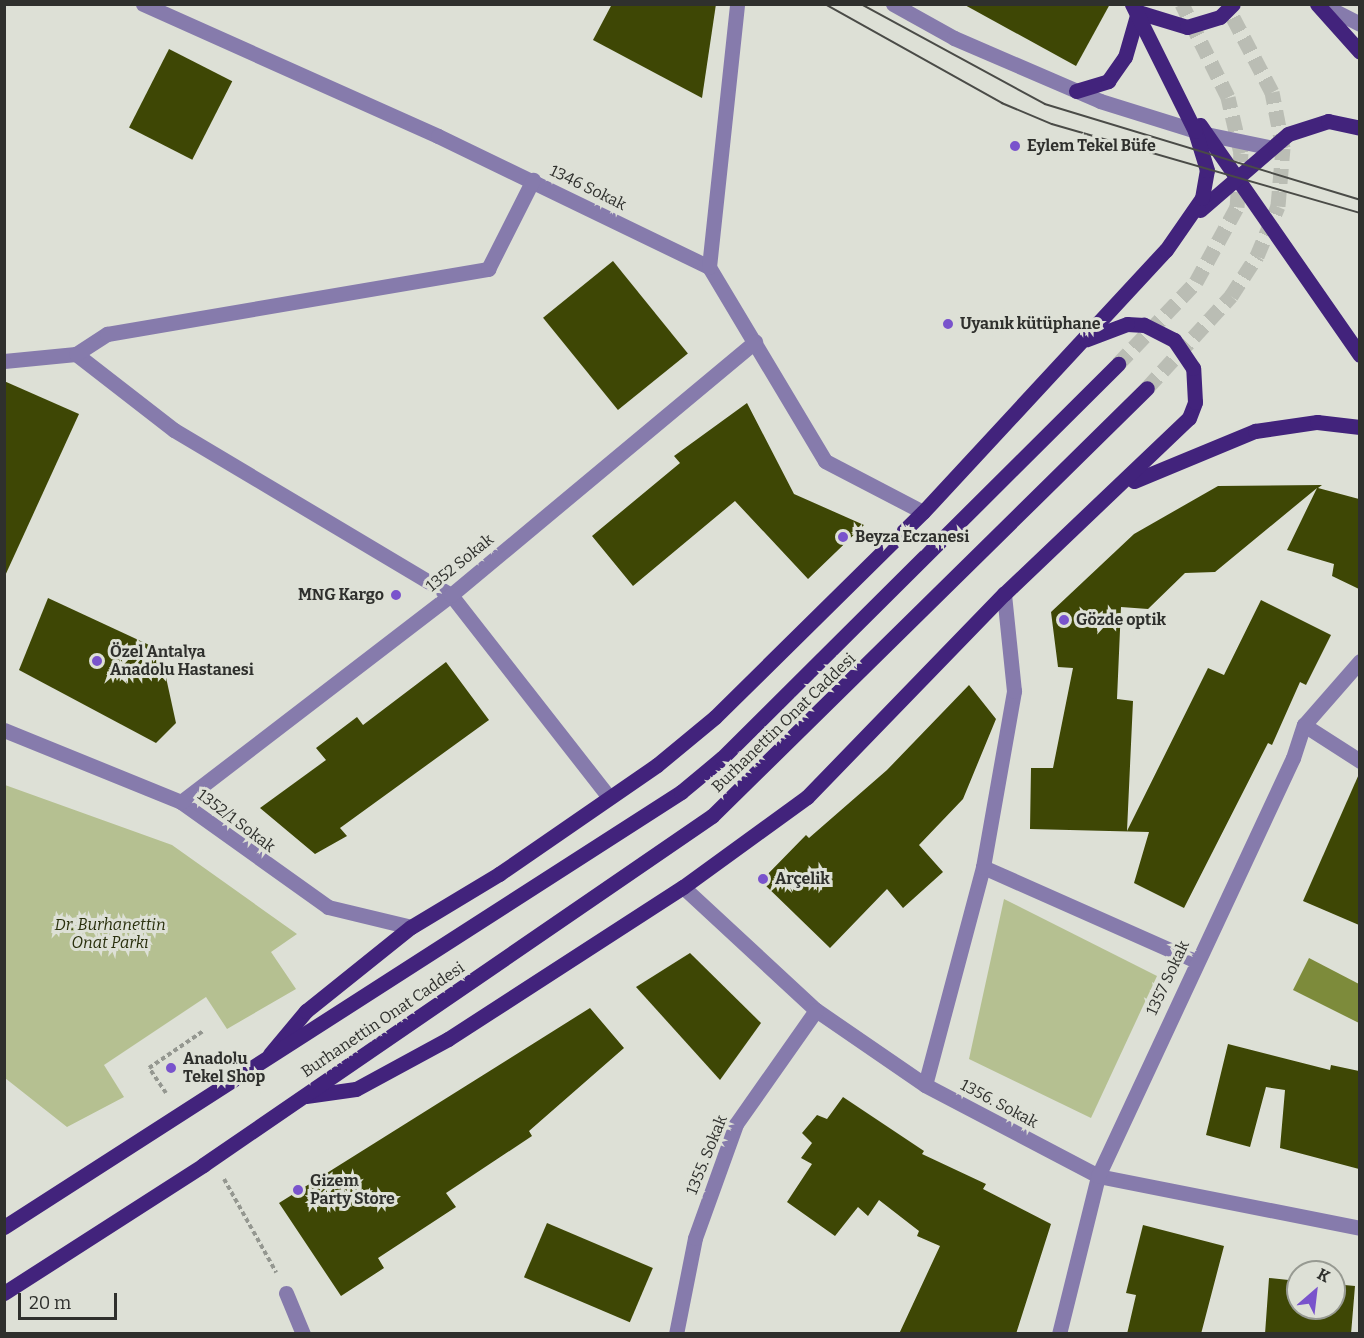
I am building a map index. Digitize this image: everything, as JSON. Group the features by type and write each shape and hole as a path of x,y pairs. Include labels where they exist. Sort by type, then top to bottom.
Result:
{"main road":[{"path":"1135,8 1187,27 1220,17 1233,4"},
{"path":"1319,4 1359,52"},
{"path":"1076,91 1108,81 1125,57 1135,8"},
{"path":"1135,8 1200,133 1359,356"},
{"path":"1183,227 1232,178 1268,147 1328,122 1359,128"},
{"path":"1183,227 1202,198 1207,170 1200,133"},
{"name":"Burhanettin Onat Caddesi","path":"270,1054 306,1011 411,927 499,874 607,795 657,765 715,717 923,512 1083,340 1183,227"},
{"path":"1083,340 1127,324 1144,325 1174,340 1193,368 1195,402 1189,418 1121,488"},
{"name":"Burhanettin Onat Caddesi","path":"4,1227 270,1054 560,874 689,785 1118,364"},
{"name":"Burhanettin Onat Caddesi","path":"303,1097 712,816 1147,388"},
{"path":"1121,488 1168,463 1255,431 1317,422 1359,427"},
{"name":"Burhanettin Onat Caddesi","path":"303,1097 356,1089 448,1039 683,887 807,797 1004,594 1121,488"},
{"path":"4,1293 303,1097"}],"street":[{"name":"1346 Sokak","path":"143,4 532,180 709,267"},
{"path":"737,4 709,267 825,461 923,512"},
{"path":"893,4 1076,91 1200,133 1268,147"},
{"path":"1319,4 1359,24"},
{"path":"4,361 76,354 106,334 488,269 532,180"},
{"name":"1352 Sokak","path":"181,802 451,595 755,342"},
{"path":"76,354 174,430 451,595 607,795"},
{"path":"925,1085 983,867 1014,690 1004,594"},
{"name":"1357 Sokak","path":"1059,1334 1098,1176 1195,961 1293,758 1304,725 1359,661"},
{"path":"1304,725 1359,761"},
{"name":"1352/1 Sokak","path":"4,730 181,802 328,907 411,927"},
{"path":"983,867 1195,961"},
{"name":"1356. Sokak","path":"683,887 816,1010 925,1085 1098,1176 1359,1228"},
{"name":"1355. Sokak","path":"676,1334 695,1238 736,1124 816,1010"},
{"path":"286,1293 303,1334"}],"path":[{"path":"149,1068 202,1031"},
{"path":"243,1209 273,1266"}],"green space":[{"name":"Dr. Burhanettin Onat Parkı","path":"5,785 172,845 297,934 271,952 296,989 227,1029 206,997 104,1065 124,1097 67,1127 5,1078"},
{"path":"1004,899 1157,976 1091,1118 969,1059"}],"shaded area":[{"path":"1309,958 1359,984 1359,1023 1293,990"}],"building":[{"path":"612,4 716,4 702,98 593,40"},
{"path":"963,4 1110,4 1076,66"},
{"path":"169,49 232,81 192,160 129,127"},
{"path":"613,261 688,353 618,410 543,318"},
{"path":"4,381 79,414 4,578"},
{"path":"747,403 794,494 864,525 808,579 735,501 633,586 592,536 680,463 674,456"},
{"path":"1322,485 1318,488 1359,499 1359,589 1332,576 1334,564 1287,550 1317,488 1215,572 1185,573 1148,609 1121,607 1117,699 1133,701 1127,831 1208,668 1224,675 1261,600 1331,635 1306,685 1300,682 1272,745 1268,743 1184,908 1134,883 1149,832 1030,829 1031,768 1053,768 1073,668 1058,667 1051,612 1134,534 1218,486"},
{"path":"48,598 160,650 176,723 156,743 19,670"},
{"path":"446,662 489,720 340,828 347,836 315,854 260,808 326,760 316,748 357,717 363,725"},
{"path":"969,685 996,719 963,799 919,845 943,872 903,908 887,889 830,948 761,881 806,835 809,838 887,770"},
{"path":"1359,774 1359,925 1303,901"},
{"path":"690,953 761,1023 720,1080 636,987"},
{"path":"590,1008 624,1048 529,1131 532,1136 446,1193 456,1207 378,1258 384,1268 341,1296 279,1203"},
{"path":"1228,1044 1330,1070 1331,1065 1359,1071 1359,1169 1280,1148 1285,1090 1266,1087 1250,1147 1206,1135"},
{"path":"843,1097 924,1151 922,1154 986,1184 983,1189 1051,1224 1016,1334 899,1334 940,1246 917,1236 919,1231 879,1200 868,1216 858,1207 835,1236 787,1202 812,1164 801,1158 812,1143 802,1133 817,1115 827,1119"},
{"path":"547,1223 653,1268 630,1322 524,1277"},
{"path":"1143,1225 1224,1246 1201,1334 1127,1334 1136,1295 1126,1293"},
{"path":"1269,1278 1286,1280 1286,1320 1346,1320 1346,1285 1355,1286 1351,1334 1265,1334"}],"tunnel":[{"path":"1118,364 1196,282 1237,207 1241,153 1228,97 1182,4"},
{"path":"1147,388 1231,296 1257,256 1278,206 1283,148 1272,92 1226,4"}],"tram line":[{"path":"825,4 1002,103 1052,124 1360,213"},
{"path":"861,4 1045,104 1360,200"}],"place":[{"name":"Eylem Tekel Büfe","path":"1015,146"},
{"name":"Uyanık kütüphane","path":"948,324"},
{"name":"Beyza Eczanesi","path":"843,537"},
{"name":"MNG Kargo","path":"396,595"},
{"name":"Gözde optik","path":"1064,620"},
{"name":"Özel Antalya Anadolu Hastanesi","path":"97,661"},
{"name":"Arçelik","path":"763,879"},
{"name":"Anadolu Tekel Shop","path":"171,1068"},
{"name":"Gizem Party Store","path":"298,1190"}]}
